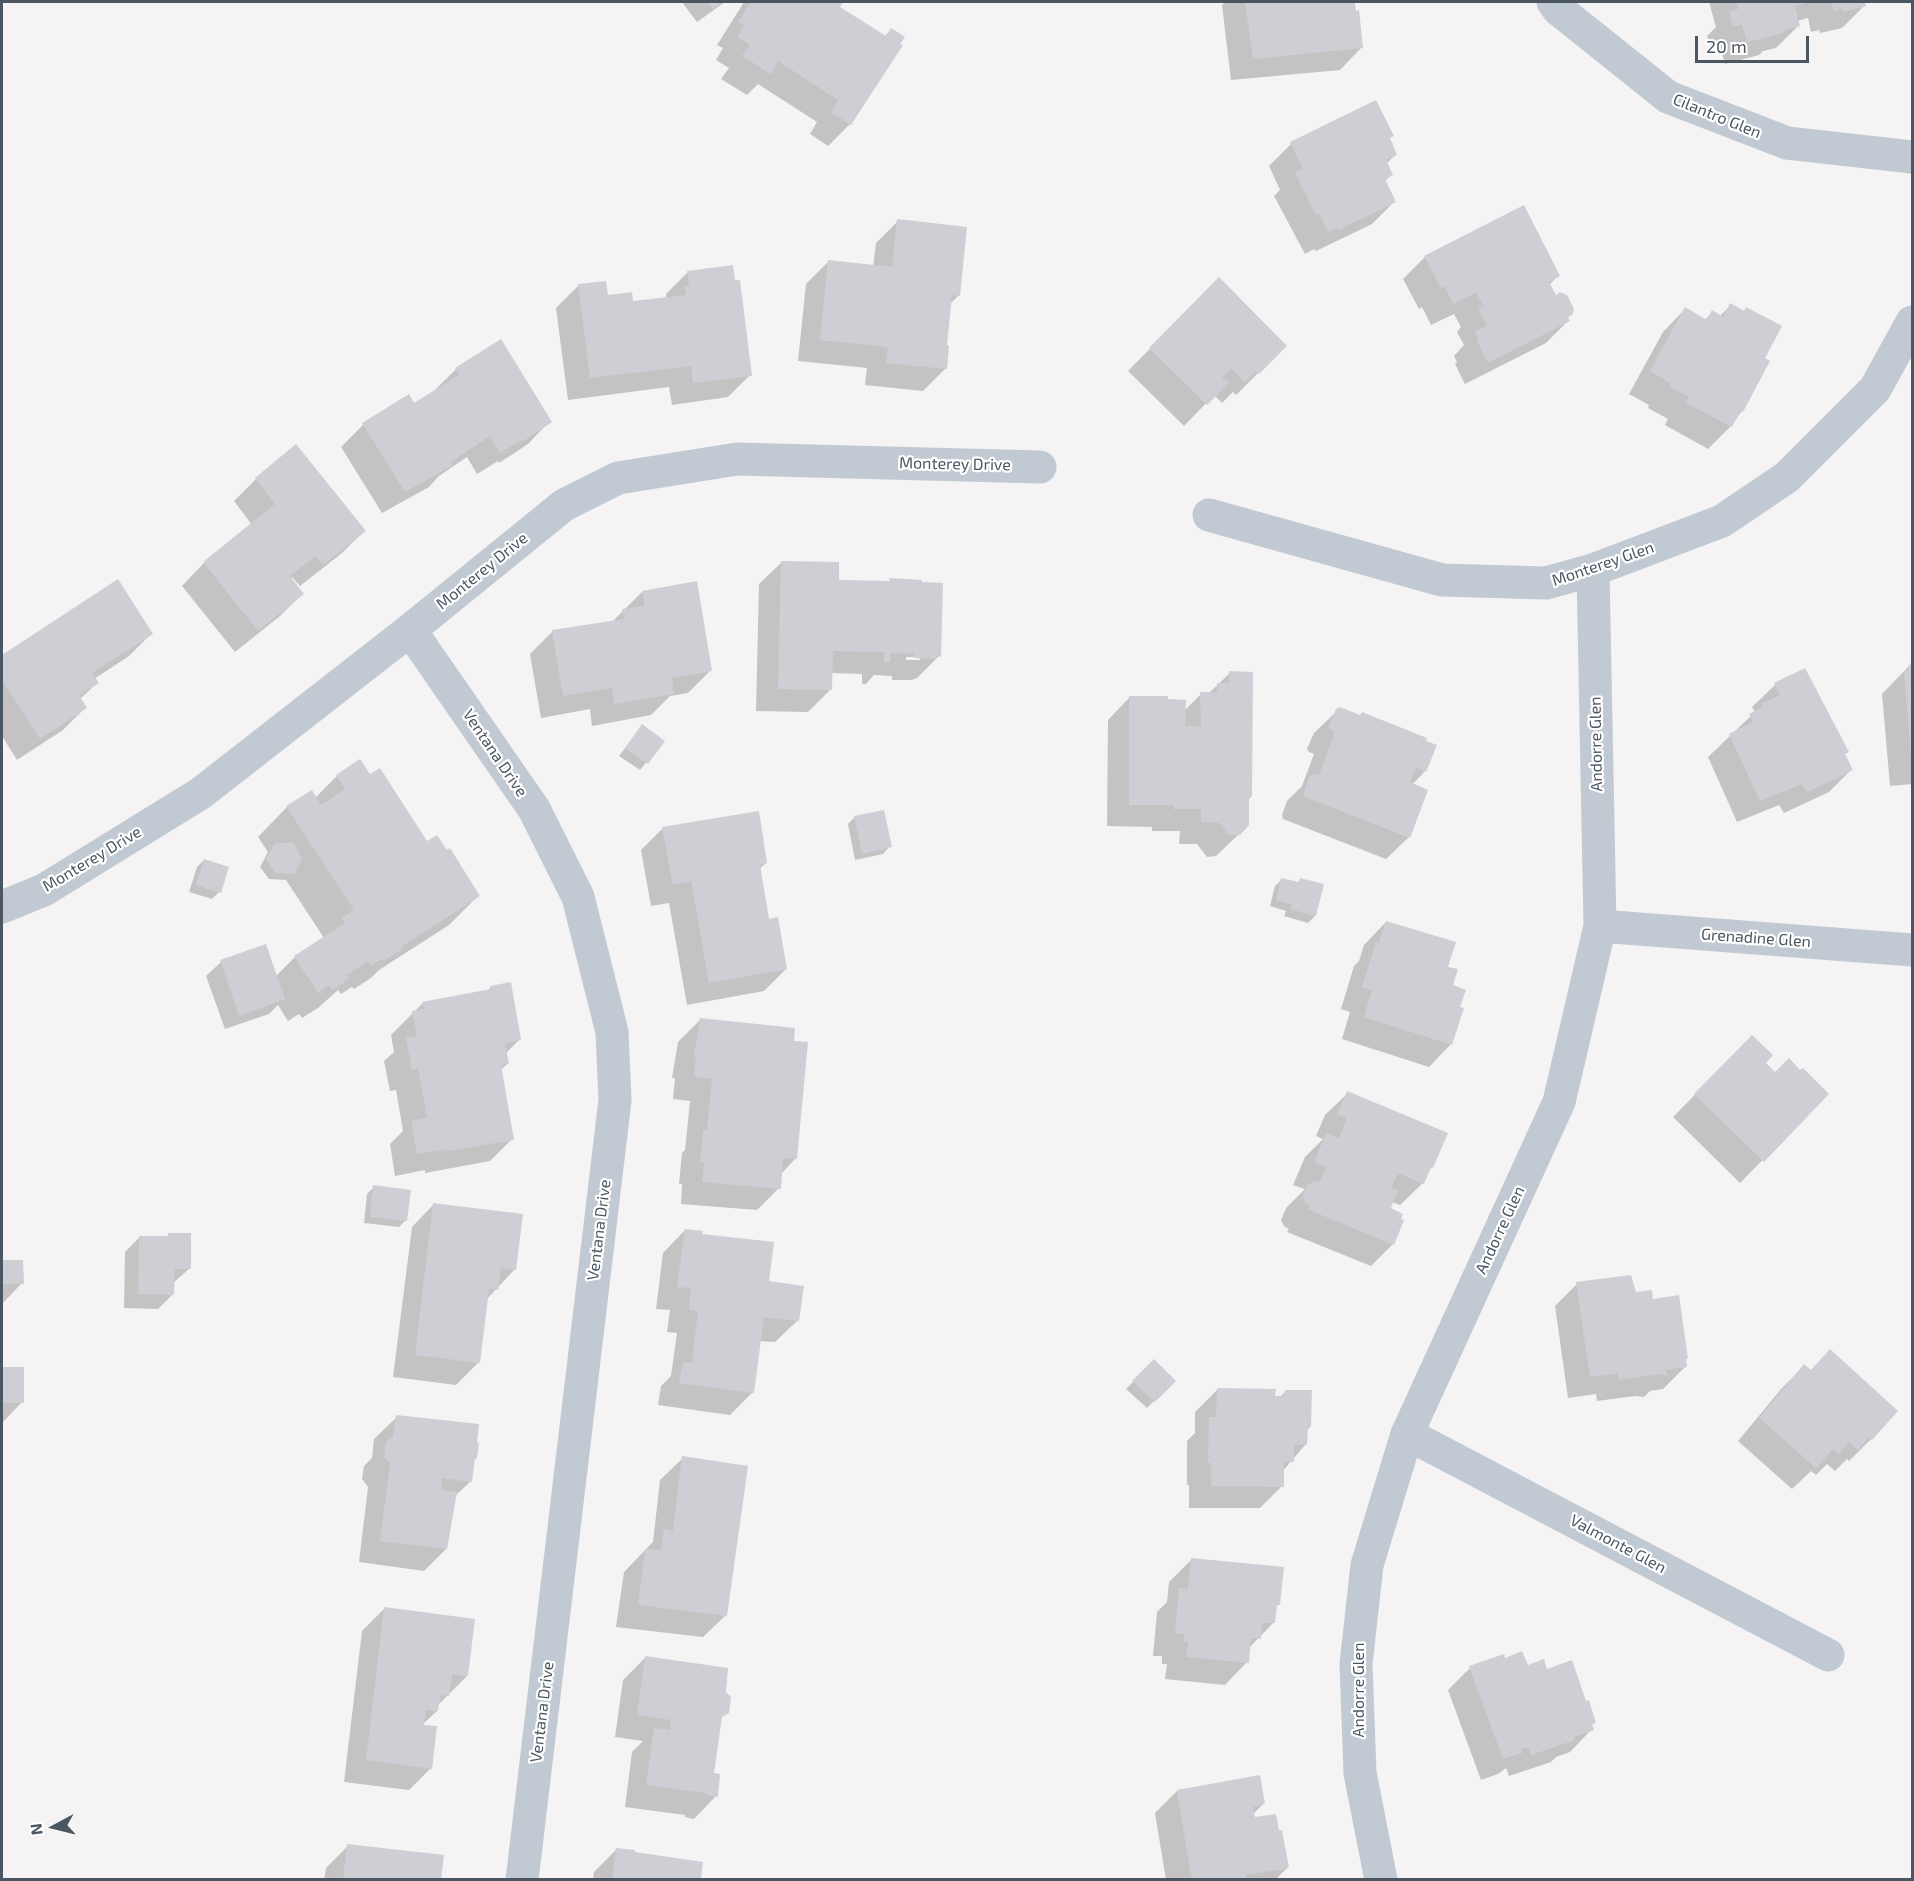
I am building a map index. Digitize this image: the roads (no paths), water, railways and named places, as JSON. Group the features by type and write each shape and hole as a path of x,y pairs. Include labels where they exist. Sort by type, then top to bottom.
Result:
{"street":[{"name":"Cilantro Glen","path":"1553,2 1558,9 1668,97 1786,143 1912,157"},
{"name":"Monterey Glen","path":"1209,515 1442,580 1546,583 1593,570 1722,521 1787,477 1875,388 1912,322"},
{"name":"Monterey Drive","path":"2,907 44,890 201,793 410,630 564,505 618,478 737,459 1040,467"},
{"name":"Andorre Glen","path":"1382,1880 1359,1773 1356,1664 1368,1565 1407,1434 1559,1102 1600,926 1593,570"},
{"name":"Ventana Drive","path":"410,630 534,809 578,897 612,1032 615,1100 522,1880"},
{"name":"Grenadine Glen","path":"1600,926 1912,950"},
{"name":"Valmonte Glen","path":"1407,1434 1828,1655"}]}
